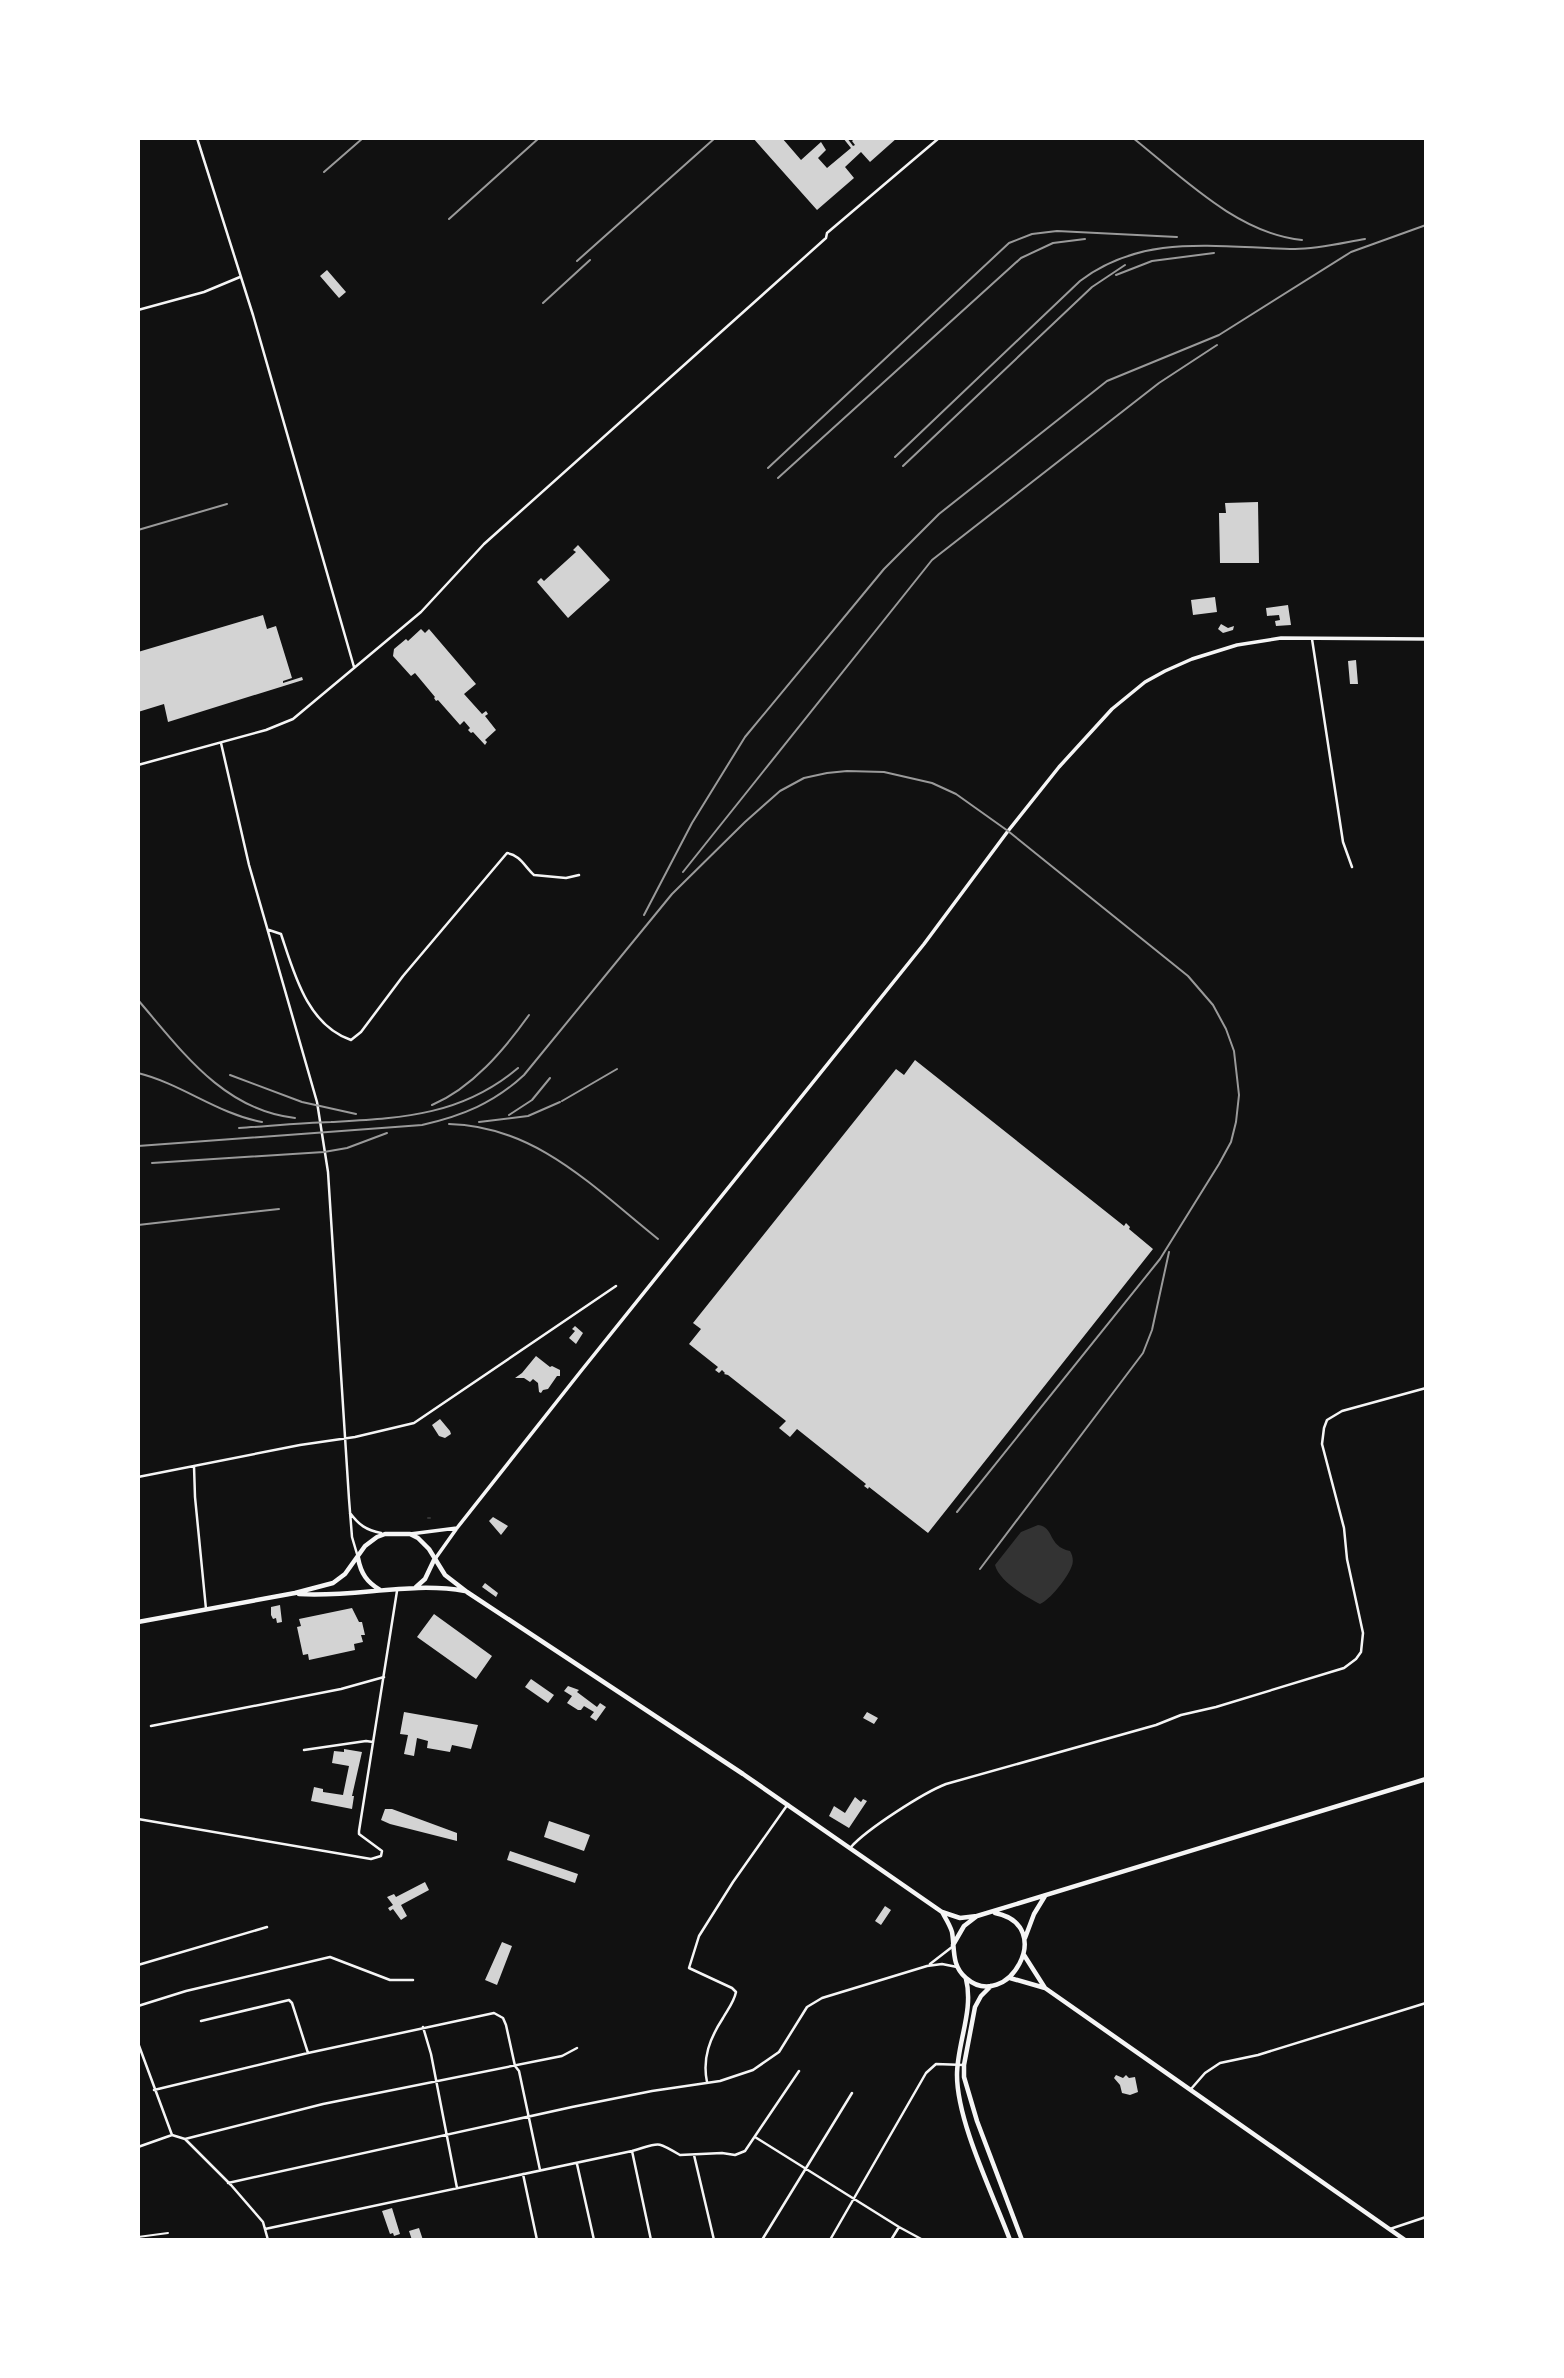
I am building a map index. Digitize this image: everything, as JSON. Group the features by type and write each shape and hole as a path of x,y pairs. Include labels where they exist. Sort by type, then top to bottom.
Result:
{"main road":[{"path":"138,1622 295,1593 340,1579 370,1541 385,1534 410,1534 424,1543 445,1575 467,1592 788,1804 942,1912 961,1918 991,1912 1426,1779"},
{"path":"358,1558 367,1581 381,1590"},
{"path":"412,1589 425,1579 434,1560"},
{"path":"295,1593 324,1595 440,1588 467,1592"},
{"path":"1024,1940 1046,1895"},
{"path":"942,1912 950,1926 958,1968 966,1979 991,1986"},
{"path":"991,1912 1011,1919 1020,1929 1024,1940 1024,1955 1010,1978 991,1986 978,2001 964,2065 966,2091 1023,2240"},
{"path":"953,1945 964,1926 977,1916"},
{"path":"1024,1955 1045,1988"},
{"path":"1010,1978 1045,1988 1405,2240"},
{"path":"966,1979 968,1997 957,2065 958,2090 971,2138 1010,2240"},
{"path":"963,2030 970,2031"},
{"path":"958,2090 966,2091"}],"street":[{"path":"197,138 257,328 354,667"},
{"path":"138,765 266,730 293,719 421,612 484,544 800,263 828,233 939,138"},
{"path":"138,310 204,292 240,277"},
{"path":"1312,639 1343,842 1352,867"},
{"path":"434,1560 744,1166 924,944 1008,831 1091,730 1112,709 1145,682 1192,659 1237,645 1263,640 1426,639"},
{"path":"220,743 244,846 317,1102 326,1150 350,1513 352,1537 358,1558"},
{"path":"268,930 281,934 302,995 326,1023 345,1038 352,1040 507,853 522,861 534,875 566,878 579,875"},
{"path":"138,1477 414,1423 616,1286"},
{"path":"851,1847 871,1829 946,1784 1271,1691 1351,1664 1361,1652 1363,1633 1347,1559 1345,1528 1322,1444 1327,1420 1342,1411 1426,1388"},
{"path":"194,1466 206,1609"},
{"path":"350,1513 359,1525 369,1531 385,1534"},
{"path":"410,1534 457,1528"},
{"path":"138,1819 371,1859 381,1856 382,1852 359,1834 359,1830 397,1591"},
{"path":"151,1726 341,1689 384,1676"},
{"path":"304,1750 373,1742"},
{"path":"708,2083 704,2066 706,2054 736,1992 689,1968 699,1936 788,1804"},
{"path":"138,1965 267,1927"},
{"path":"927,1966 943,1956 953,1945"},
{"path":"138,2006 186,1991 330,1957 390,1980 413,1980"},
{"path":"228,2183 652,2091 708,2083 753,2070 779,2052 807,2007 822,1998 927,1966 942,1964 958,1968"},
{"path":"201,2021 289,2000 308,2053"},
{"path":"1191,2089 1205,2073 1220,2063 1258,2055 1426,2003"},
{"path":"154,2090 489,2013 503,2018 506,2025 515,2067 519,2071 540,2170"},
{"path":"423,2027 457,2188"},
{"path":"138,2043 172,2135"},
{"path":"185,2139 284,2113 507,2066 515,2067 562,2056 577,2048"},
{"path":"830,2240 926,2073 936,2064 964,2065"},
{"path":"265,2229 656,2144 667,2145 680,2155 735,2155 745,2151 799,2071"},
{"path":"762,2240 852,2093"},
{"path":"138,2147 172,2135 185,2139 263,2222 268,2240"},
{"path":"755,2137 923,2240"},
{"path":"632,2151 651,2240"},
{"path":"694,2155 714,2240"},
{"path":"577,2163 594,2240"},
{"path":"523,2174 537,2240"},
{"path":"1390,2229 1426,2217"},
{"path":"891,2240 899,2227"},
{"path":"138,2237 168,2233"}],"shaded area":[{"path":"1038,1525 1047,1529 1058,1545 1070,1551 1073,1559 1062,1583 1040,1604 1007,1583 995,1565 1021,1532"}],"building":[{"path":"753,138 782,138 801,160 821,142 826,150 818,158 827,168 851,148 843,138 847,138 853,146 855,145 852,141 855,138 897,138 870,162 861,152 845,167 854,178 817,210"},
{"path":"327,270 346,292 339,298 320,276"},
{"path":"1258,502 1259,563 1220,563 1219,513 1226,513 1225,503"},
{"path":"578,545 610,580 568,618 537,582 541,578 544,581 576,552 573,550"},
{"path":"1215,597 1217,612 1193,615 1191,600"},
{"path":"1288,605 1291,625 1276,626 1275,621 1280,620 1279,615 1267,616 1266,608"},
{"path":"263,615 267,629 276,626 292,678 283,683 302,677 303,680 168,722 164,704 138,712 138,652"},
{"path":"1221,624 1228,628 1234,626 1233,630 1223,633 1218,629"},
{"path":"421,629 425,633 429,629 476,684 464,694 482,714 486,711 488,714 485,716 496,730 485,740 485,745 468,730 470,728 464,721 460,725 438,700 436,701 415,673 411,676 393,656 394,649"},
{"path":"1356,660 1358,684 1350,684 1348,661"},
{"path":"915,1060 1124,1226 1126,1223 1129,1229 1153,1249 928,1533 869,1487 868,1489 864,1486 866,1484 797,1429 790,1437 779,1428 786,1421 722,1370 719,1373 715,1370 718,1367 689,1344 701,1329 693,1323 896,1069 904,1075"},
{"path":"575,1326 583,1333 576,1344 569,1338 575,1331 572,1329"},
{"path":"536,1356 550,1367 560,1370 560,1376 541,1393 538,1383 533,1379 530,1382 524,1378 515,1378"},
{"path":"440,1419 451,1434 445,1438 439,1436 432,1425"},
{"path":"493,1517 508,1526 501,1535 489,1521"},
{"path":"485,1583 498,1593 496,1597 482,1587"},
{"path":"280,1605 282,1622 277,1623 276,1618 273,1619 271,1615 271,1607"},
{"path":"352,1608 359,1622 362,1622 365,1635 361,1635 363,1642 354,1644 355,1650 309,1660 308,1654 303,1655 297,1627 301,1626 299,1619"},
{"path":"434,1614 492,1656 476,1679 417,1637"},
{"path":"531,1679 554,1695 548,1703 525,1687"},
{"path":"568,1686 579,1690 577,1692 597,1707 600,1703 606,1707 596,1721 590,1717 594,1712 584,1706 578,1710 567,1703 572,1696 564,1691"},
{"path":"404,1712 478,1725 471,1749 452,1745 450,1752 427,1748 428,1741 417,1738 414,1756 404,1754 408,1735 400,1734"},
{"path":"867,1712 878,1718 874,1724 863,1718"},
{"path":"344,1749 362,1752 352,1796 352,1809 311,1801 314,1787 323,1789 323,1792 343,1795 349,1766 332,1763 334,1751 344,1752"},
{"path":"855,1797 861,1802 863,1799 867,1801 849,1828 829,1816 834,1806 845,1813"},
{"path":"385,1809 392,1809 457,1833 457,1841 381,1820"},
{"path":"549,1821 590,1835 584,1851 544,1837"},
{"path":"510,1851 578,1874 575,1883 507,1860"},
{"path":"425,1882 429,1890 401,1905 407,1916 401,1920 393,1909 390,1911 388,1908 393,1905 387,1897 394,1894 396,1897"},
{"path":"885,1906 891,1910 881,1925 875,1921"},
{"path":"502,1942 512,1946 497,1985 485,1980"},
{"path":"1116,2075 1123,2078 1126,2075 1129,2078 1135,2077 1138,2092 1130,2095 1122,2093 1114,2078"},
{"path":"392,2208 400,2234 394,2236 393,2233 390,2234 382,2211"},
{"path":"419,2228 423,2240 412,2240 409,2231"}],"railway":[{"path":"324,172 363,138"},
{"path":"449,219 539,138"},
{"path":"577,261 715,138"},
{"path":"1133,138 1191,186 1233,215 1255,227 1302,240"},
{"path":"644,915 692,823 745,737 884,569 939,514 1107,381 1219,335 1351,252 1426,225"},
{"path":"768,468 1009,243 1032,234 1057,231 1177,237"},
{"path":"778,478 1021,258 1053,243 1085,239"},
{"path":"895,457 1080,281 1105,266 1130,255 1183,246 1304,249 1365,239"},
{"path":"1116,275 1152,261 1214,253"},
{"path":"543,303 590,260"},
{"path":"903,466 1092,287 1125,265"},
{"path":"683,872 932,560 1159,383 1217,345"},
{"path":"138,530 227,504"},
{"path":"138,1146 422,1125 477,1107 524,1075 672,894 780,791 804,778 847,771 884,772 932,783 956,794 1008,831 1188,976 1213,1005 1226,1029 1234,1051 1239,1095 1231,1142 1160,1259 957,1512"},
{"path":"138,1000 188,1058 225,1091 269,1113 295,1118"},
{"path":"432,1105 461,1089 486,1067 529,1015"},
{"path":"239,1128 382,1119 429,1112 475,1096 518,1068"},
{"path":"562,1101 617,1069"},
{"path":"138,1073 170,1084 230,1113 262,1122"},
{"path":"230,1075 302,1102 356,1114"},
{"path":"509,1115 532,1100 550,1078"},
{"path":"479,1122 528,1116 560,1102"},
{"path":"449,1124 480,1127 509,1135 536,1148 586,1180 658,1239"},
{"path":"152,1163 324,1152 347,1148 387,1133"},
{"path":"138,1225 279,1209"},
{"path":"980,1569 1143,1353 1152,1330 1169,1252"}]}
